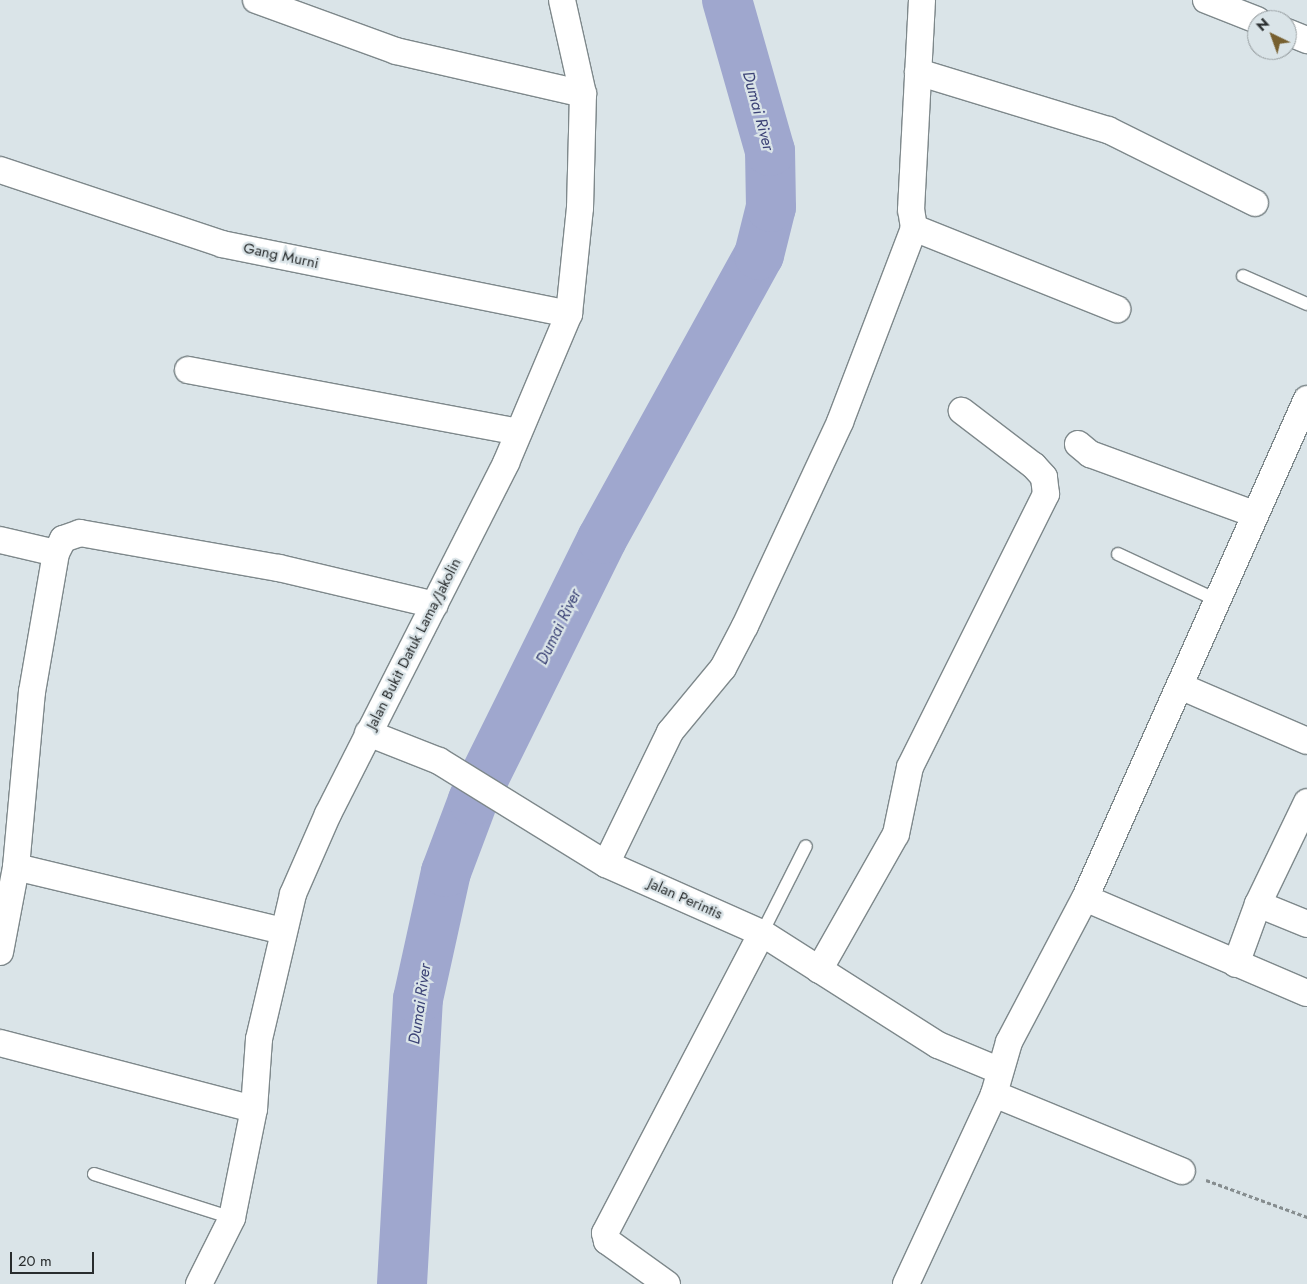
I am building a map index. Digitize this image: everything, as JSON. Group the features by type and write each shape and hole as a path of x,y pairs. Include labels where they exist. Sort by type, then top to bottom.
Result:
{"street":[{"path":"256,0 396,51 583,94"},
{"name":"Jalan Bukit Datuk Lama/Jakolin","path":"199,1284 232,1218 254,1108 259,1039 282,931 309,854 368,733 435,605 518,432 568,314 580,208 583,94 562,0"},
{"path":"606,864 670,732 723,668 745,626 840,422 914,228 922,0"},
{"path":"1206,0 1247,16"},
{"path":"918,72 1108,130 1255,203"},
{"name":"Gang Murni","path":"0,170 222,244 568,314"},
{"path":"914,228 1117,309"},
{"path":"188,370 518,432"},
{"path":"906,1284 996,1082 1085,898 1218,601 1254,514 1307,399"},
{"path":"819,970 896,834 910,767 1046,494 1044,477 1034,466 962,411"},
{"path":"1078,444 1090,454 1254,514"},
{"path":"0,952 16,867 32,692 56,553 63,539 80,533 278,568 435,605"},
{"path":"0,540 56,553"},
{"path":"1180,686 1307,741"},
{"name":"Jalan Perintis","path":"368,733 439,761 529,820 606,864 762,933 996,1082 1182,1172"},
{"path":"1236,964 1258,904 1307,802"},
{"path":"16,867 282,931"},
{"path":"1085,898 1307,993"},
{"path":"1258,904 1307,924"},
{"path":"666,1284 641,1276 607,1242 605,1233 762,933"},
{"path":"0,1042 254,1108"}],"lane":[{"path":"1243,276 1307,304"},
{"path":"1118,554 1218,601"},
{"path":"762,933 806,846"},
{"path":"94,1174 232,1218"}],"path":[{"path":"1182,1172 1307,1216"}],"waterway":[{"name":"Dumai River","path":"402,1284 418,999 446,872 473,800 602,539 759,255 771,207 770,151 727,0"}]}
